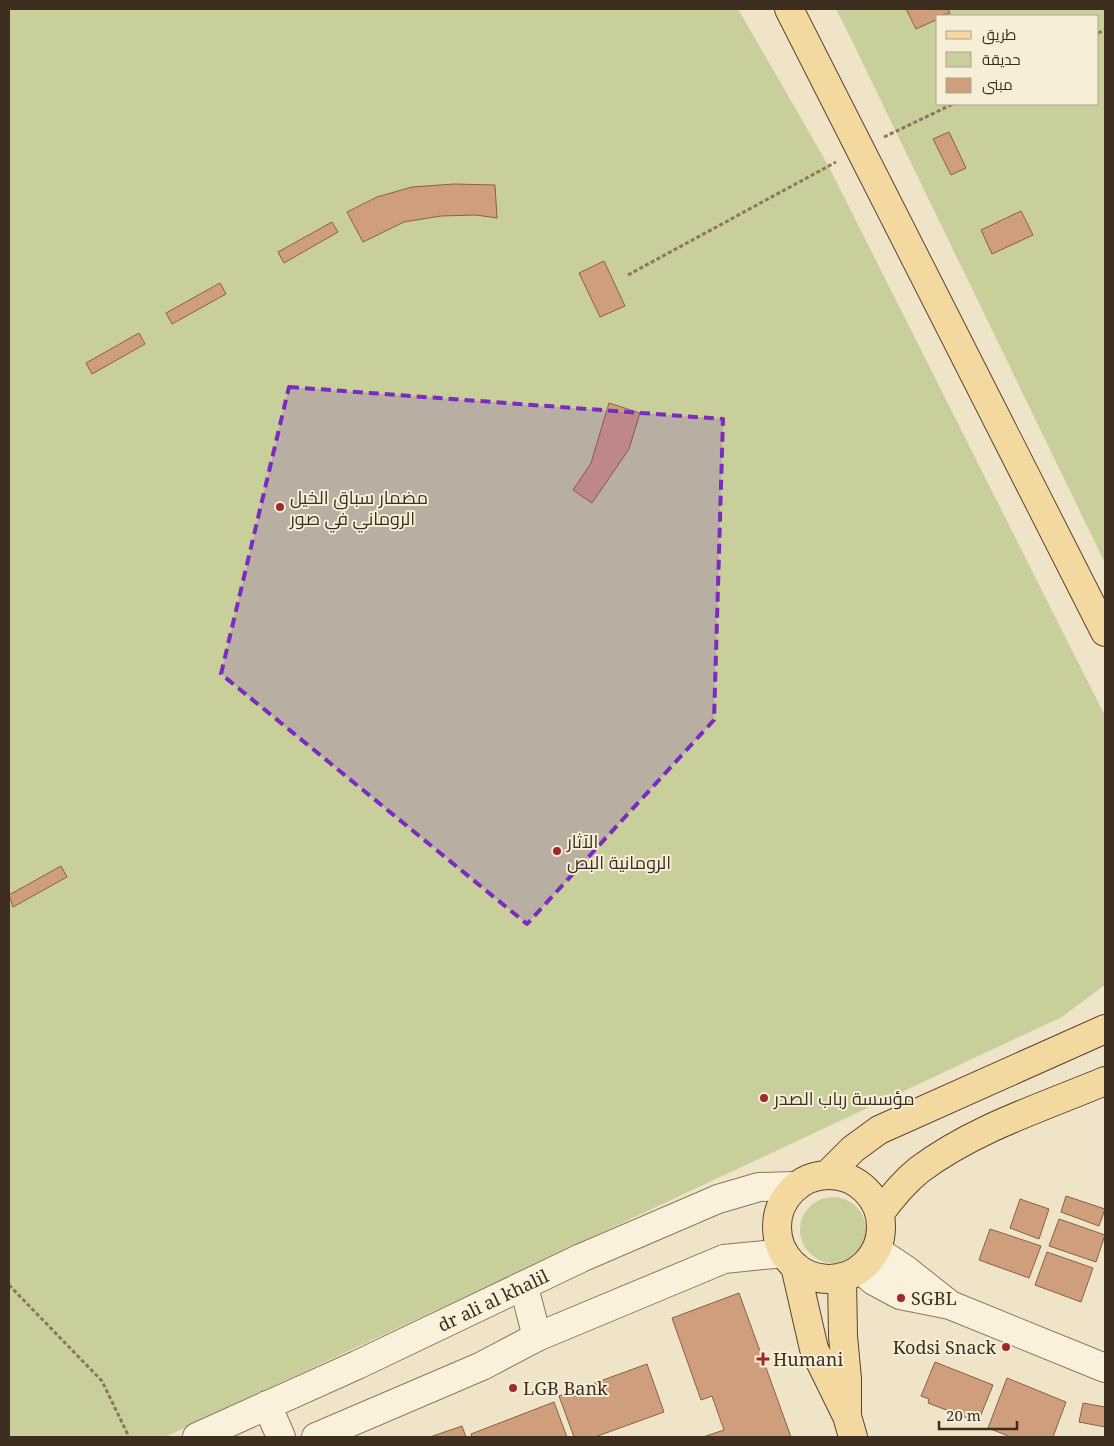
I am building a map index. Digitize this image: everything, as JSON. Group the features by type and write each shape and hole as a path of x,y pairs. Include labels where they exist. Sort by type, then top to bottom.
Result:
{"main road":[{"path":"789,9 1105,632"},
{"path":"828,1174 853,1149 879,1130 1105,1029"},
{"path":"880,1213 917,1171 945,1153 982,1133 1105,1081"},
{"path":"828,1174 851,1178 869,1192 880,1213 881,1237 859,1266 843,1336 850,1427 814,1349 789,1260 777,1227 782,1204 795,1186 810,1177 828,1174"},
{"path":"789,1260 814,1277 859,1266"}],"street":[{"name":"dr ali al khalil","path":"197,1437 524,1287 581,1258 718,1199 759,1186 795,1186"},
{"path":"316,1437 362,1429 537,1337 724,1259 789,1260"},
{"path":"859,1266 874,1281 900,1295 950,1305 1105,1368"},
{"path":"524,1287 537,1337"},
{"path":"267,1405 281,1437"}],"path":[{"path":"628,275 753,205 861,148 951,105"},
{"path":"9,1285 102,1380 129,1437"}],"highlighted area":[{"path":"289,387 723,419 714,720 527,924 221,674"}],"green space":[{"name":"الآثار الرومانية البص","path":"9,9 738,9 828,165 1105,716 1105,985 1062,1017 165,1437 9,1437"},
{"path":"836,9 1105,9 1105,563"},
{"path":"839,1197 857,1206 864,1217 866,1230 864,1243 857,1254 846,1261 827,1263 809,1254 802,1243 800,1224 809,1206 820,1199"}],"building":[{"path":"906,9 948,9 950,13 936,15 936,20 916,29"},
{"path":"949,132 966,168 951,175 933,139"},
{"path":"454,184 495,185 497,218 476,215 441,216 404,222 363,242 347,212 377,197 412,187"},
{"path":"1021,211 1033,235 992,254 981,230"},
{"path":"332,222 338,232 284,263 278,252"},
{"path":"604,261 625,306 600,317 579,273"},
{"path":"220,283 226,294 172,324 166,313"},
{"path":"139,333 145,344 92,374 86,363"},
{"path":"609,403 640,413 629,449 592,503 573,490 591,463"},
{"path":"61,866 67,877 13,907 9,895"},
{"path":"1066,1196 1105,1209 1099,1226 1061,1212"},
{"path":"1020,1199 1049,1209 1039,1239 1010,1228"},
{"path":"1059,1219 1105,1235 1096,1262 1049,1246"},
{"path":"990,1229 1041,1246 1029,1278 979,1260"},
{"path":"1047,1252 1093,1268 1081,1302 1035,1285"},
{"path":"739,1293 791,1437 703,1437 724,1430 712,1396 701,1400 672,1318"},
{"path":"935,1362 993,1385 978,1422 928,1403 929,1399 921,1396"},
{"path":"647,1364 664,1412 595,1437 574,1437 559,1396"},
{"path":"1007,1378 1066,1402 1053,1437 1011,1437 988,1428"},
{"path":"554,1402 567,1437 472,1437 471,1434"},
{"path":"1083,1403 1105,1407 1105,1427 1079,1422"},
{"path":"462,1426 466,1437 430,1437"}],"place":[{"name":"مضمار سباق الخيل الروماني في صور","path":"280,507"},
{"name":"الآثار الرومانية البص","path":"557,851"},
{"name":"مؤسسة رباب الصدر","path":"764,1098"},
{"name":"SGBL","path":"901,1298"},
{"name":"Kodsi Snack","path":"1006,1347"},
{"name":"Humani","path":"763,1359"},
{"name":"LGB Bank","path":"513,1388"}]}
